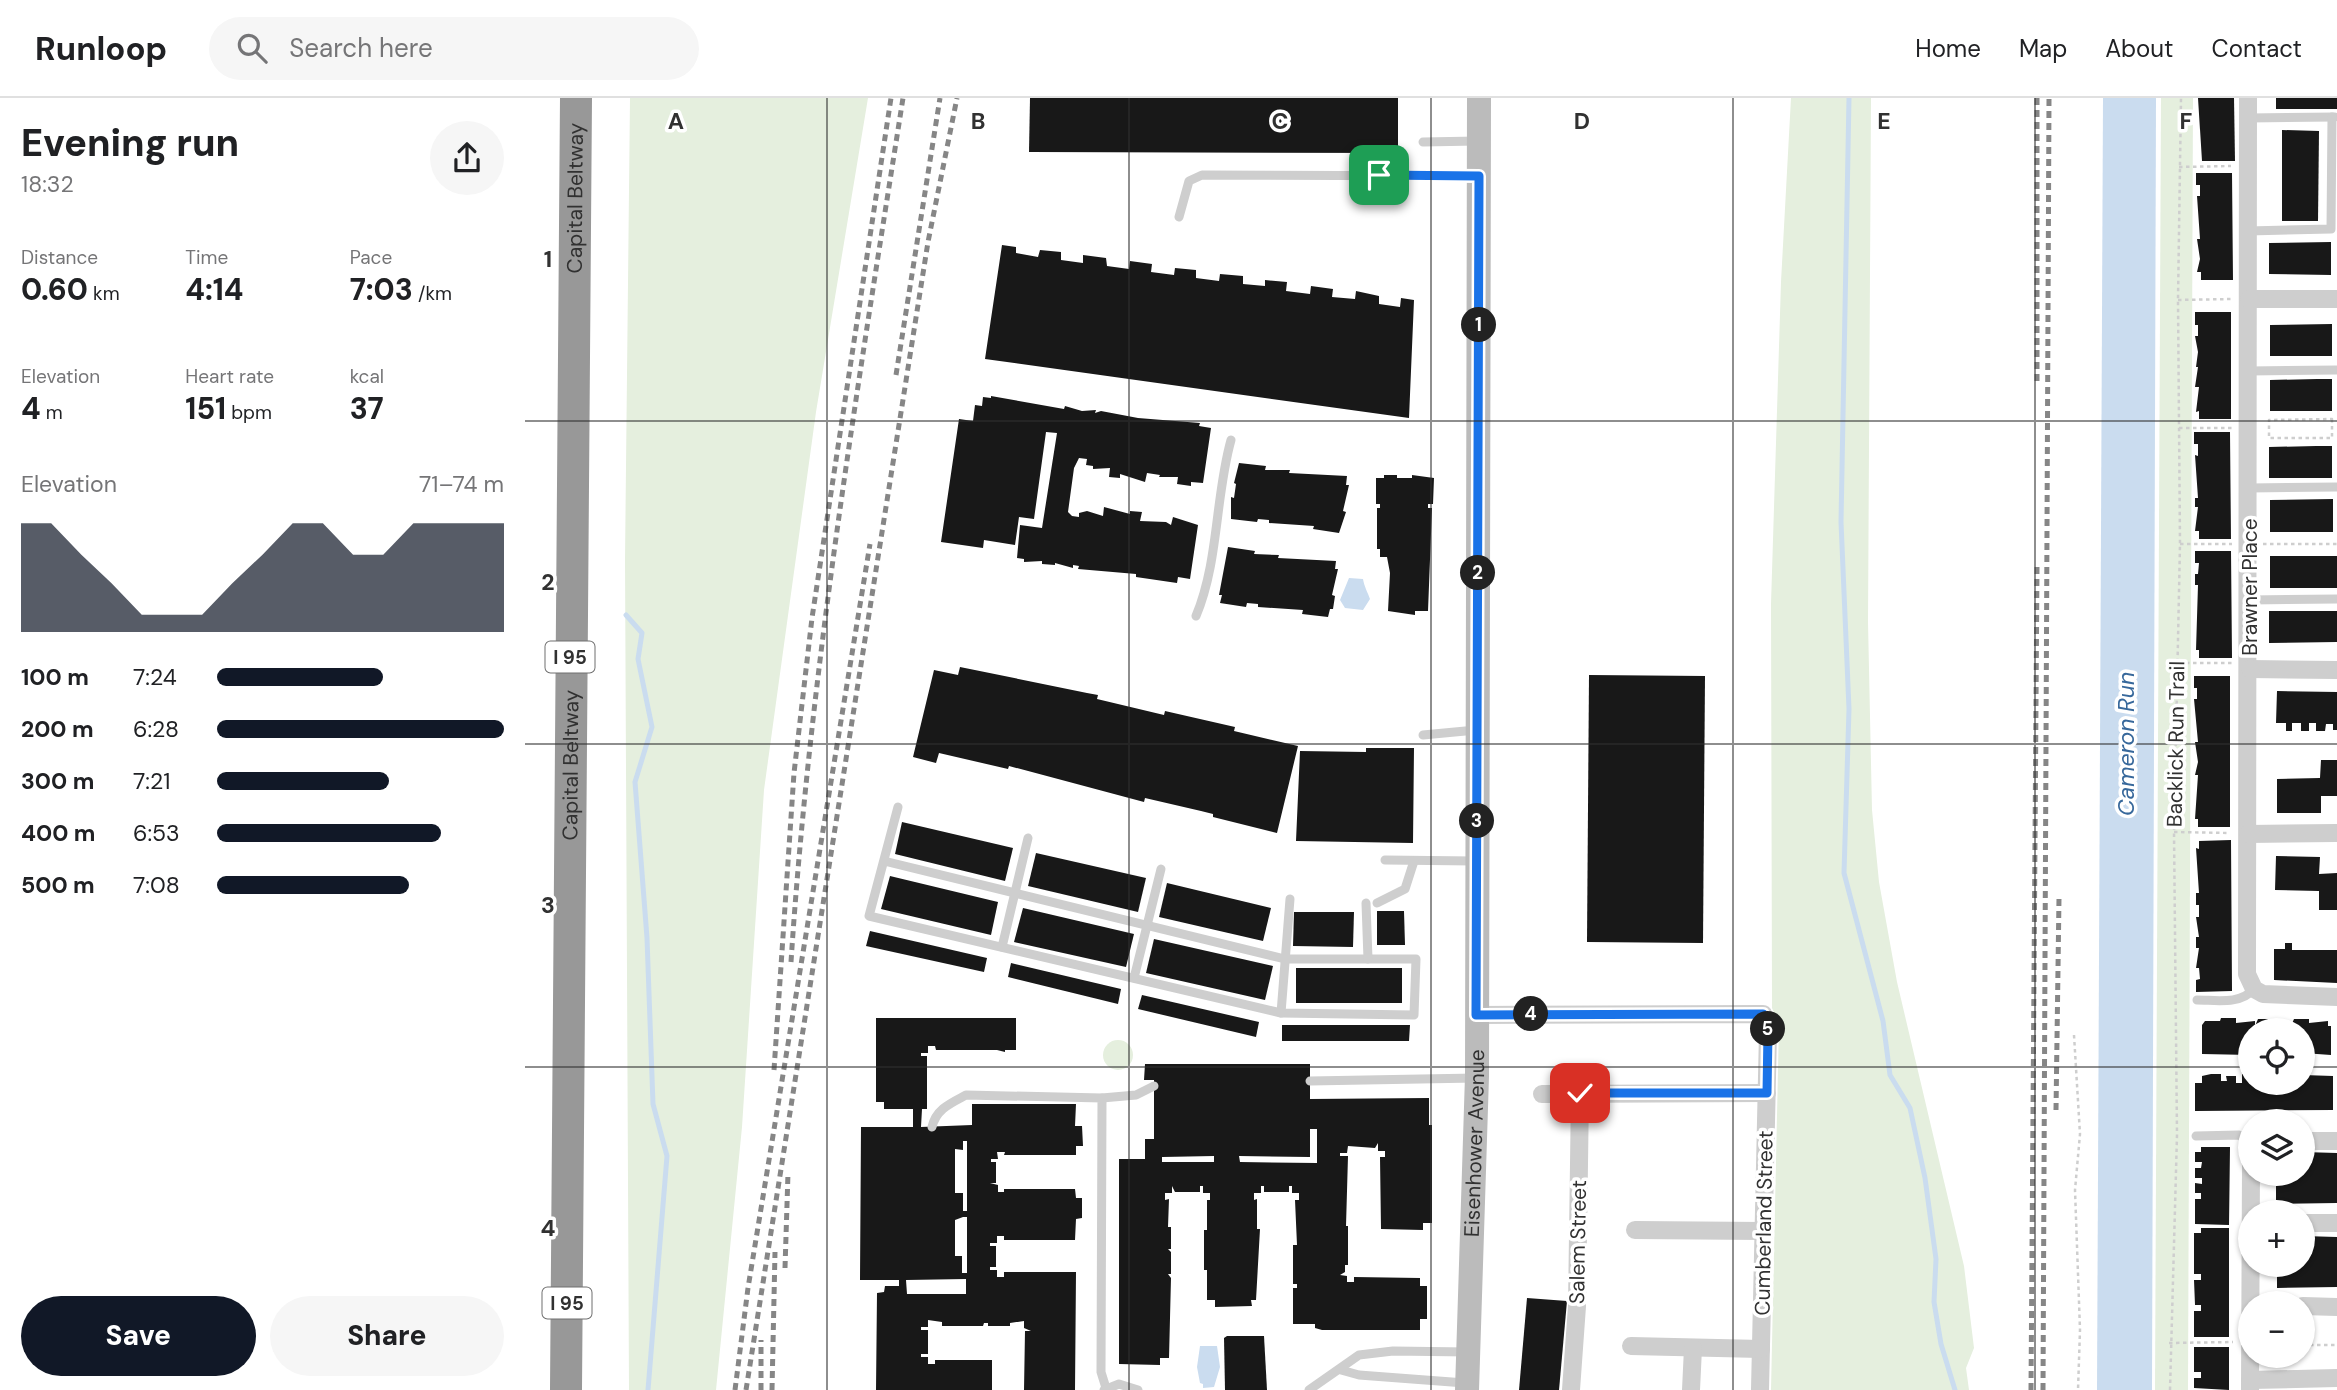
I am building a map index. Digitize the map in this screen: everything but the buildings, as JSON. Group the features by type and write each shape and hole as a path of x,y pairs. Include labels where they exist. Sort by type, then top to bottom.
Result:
{"highway":[{"name":"Capital Beltway","path":"566,1390 576,98"},
{"path":"568,1216 573,1390"}],"main road":[{"name":"Eisenhower Avenue","path":"1467,1387 1476,1078 1479,98"}],"street":[{"name":"Brawner Place","path":"2248,98 2250,666 2247,974 2254,989"},
{"path":"2249,299 2337,299"},
{"path":"2250,666 2337,670"},
{"path":"2248,834 2337,833"},
{"path":"2254,989 2274,997 2337,997"},
{"name":"Cumberland Street","path":"1476,1015 1763,1014 1768,1032 1760,1390"},
{"name":"Salem Street","path":"1571,1390 1577,1306 1580,1093"},
{"path":"1542,1094 1767,1093"},
{"path":"2315,1141 2337,1141"},
{"path":"2315,1223 2337,1223"},
{"path":"1635,1230 1763,1231"},
{"path":"2315,1306 2337,1307"},
{"path":"1631,1346 1761,1349"},
{"path":"1691,1390 1693,1348"},
{"path":"2250,1385 2337,1378"}],"lane":[{"path":"2248,118 2335,117 2332,229 2248,231"},
{"path":"1423,142 1479,141"},
{"path":"1179,217 1189,181 1202,175 1479,176"},
{"path":"2249,371 2337,370"},
{"path":"1196,616 1205,595 1221,476 1231,440"},
{"path":"2249,488 2337,487"},
{"path":"2250,600 2337,599"},
{"path":"1423,736 1478,730"},
{"path":"884,861 1285,959 1416,958 1414,1015 1281,1013 869,916 898,807"},
{"path":"1002,947 1028,838"},
{"path":"1385,860 1477,861"},
{"path":"1377,903 1405,889 1414,861"},
{"path":"1135,978 1161,869"},
{"path":"1281,1013 1290,899"},
{"path":"1366,903 1368,958"},
{"path":"2197,1000 2239,999 2254,989"},
{"path":"1310,1081 1476,1078"},
{"path":"932,1127 935,1116 947,1105 966,1095 1102,1098 1136,1095 1154,1086"},
{"path":"1102,1098 1101,1372 1105,1389 1119,1384 1138,1390"},
{"path":"2196,1136 2238,1135"},
{"path":"1309,1390 1359,1355 1392,1351 1470,1352"},
{"path":"1341,1370 1359,1375 1467,1387"}],"path":[{"name":"Backlick Run Trail","path":"2170,1390 2169,1343 2176,1135 2174,832 2178,663 2181,98"},
{"path":"2179,167 2248,166"},
{"path":"2178,300 2249,299"},
{"path":"2332,419 2335,427 2332,438 2269,438 2269,420 2332,419"},
{"path":"2179,428 2270,428"},
{"path":"2178,663 2250,666"},
{"path":"2174,832 2248,834"},
{"path":"2176,1009 2185,1009"},
{"path":"2074,1035 2080,1134 2075,1190 2080,1330 2078,1390"},
{"path":"2169,1343 2238,1342"},
{"path":"2315,1345 2337,1345"}],"green space":[{"path":"630,98 868,98 816,412 764,790 742,1127 716,1390 629,1390 625,560"},
{"path":"1791,98 1871,98 1868,622 1872,810 1879,882 1897,982 1964,1266 1974,1348 1966,1368 1969,1390 1771,1390 1779,1024 1772,1008 1771,604 1781,282"},
{"path":"2161,98 2193,98 2188,1390 2155,1390"},
{"path":"1118,1040 1129,1044 1133,1055 1129,1066 1118,1070 1107,1066 1103,1055 1107,1044"}],"water":[{"name":"Cameron Run","path":"2103,98 2156,98 2152,1390 2097,1390"},
{"path":"1349,578 1363,579 1370,599 1363,610 1345,608 1340,600"},
{"path":"1200,1346 1217,1346 1220,1367 1214,1387 1203,1388 1200,1383 1197,1367"}],"waterway":[{"path":"1849,98 1841,522 1849,709 1844,873 1883,1021 1890,1075 1910,1108 1925,1178 1936,1259 1934,1302 1941,1344 1955,1390"},
{"path":"626,615 642,633 638,659 652,727 635,782 647,938 653,1104 667,1156 648,1390"}],"railway":[{"path":"774,1070 794,773 812,618 891,98"},
{"path":"791,962 799,853 823,637 903,98"},
{"path":"896,375 940,98"},
{"path":"746,1390 928,242 957,98"},
{"path":"2037,98 2037,381"},
{"path":"2043,1390 2049,98"},
{"path":"735,1390 748,1288 870,544"},
{"path":"2031,1390 2037,567"},
{"path":"2056,1110 2059,898"},
{"path":"785,1268 788,1173"},
{"path":"772,1390 775,1252"},
{"path":"761,1340 761,1390"}],"route":[{"path":"1379,175 1479,176 1476,1015 1763,1014 1767,1027 1767,1093 1580,1093"}]}
